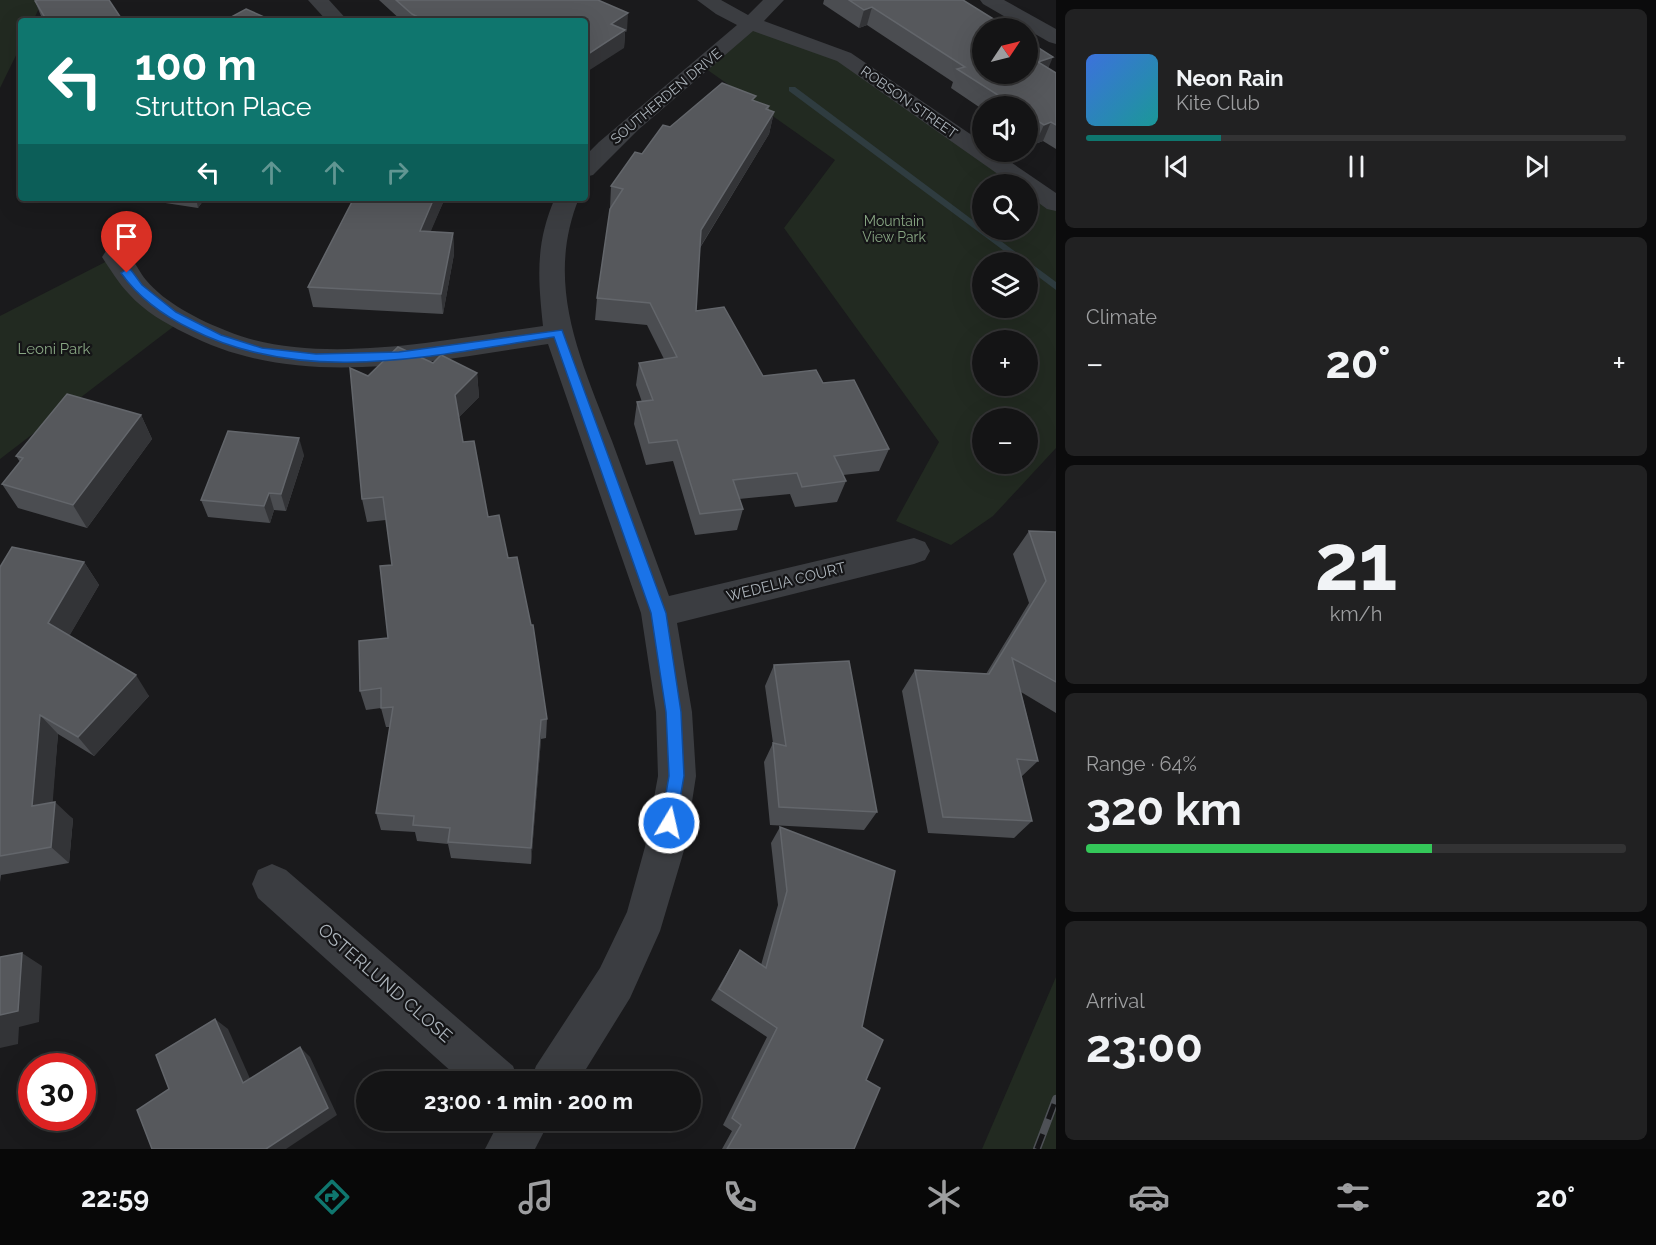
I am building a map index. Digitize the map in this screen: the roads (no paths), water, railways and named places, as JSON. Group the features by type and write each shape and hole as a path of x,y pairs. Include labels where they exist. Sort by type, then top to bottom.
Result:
{"street":[{"path":"318,0 335,18"},
{"name":"ROBSON STREET","path":"707,0 733,18 808,41 844,57 1056,204"},
{"name":"SOUTHERDEN DRIVE","path":"588,163 596,143 750,25 774,0"},
{"path":"990,0 1056,38"},
{"path":"559,1071 615,983 646,917 665,847 676,776 674,712 658,613 558,333 551,278 552,249 557,222 566,201"},
{"path":"115,257 138,288 172,315 217,338 262,352 316,358 399,356 558,333"},
{"name":"WEDELIA COURT","path":"658,613 914,551"},
{"name":"OSTERLUND CLOSE","path":"272,884 484,1071"},
{"path":"508,1149 520,1131"}],"waterway":[{"path":"792,89 1011,252"},
{"path":"1038,273 1056,287"}],"railway":[{"path":"1037,1149 1056,1099"}],"park label":[{"name":"Mountain View Park","path":"894,230"},
{"name":"Leoni Park","path":"54,349"}]}
